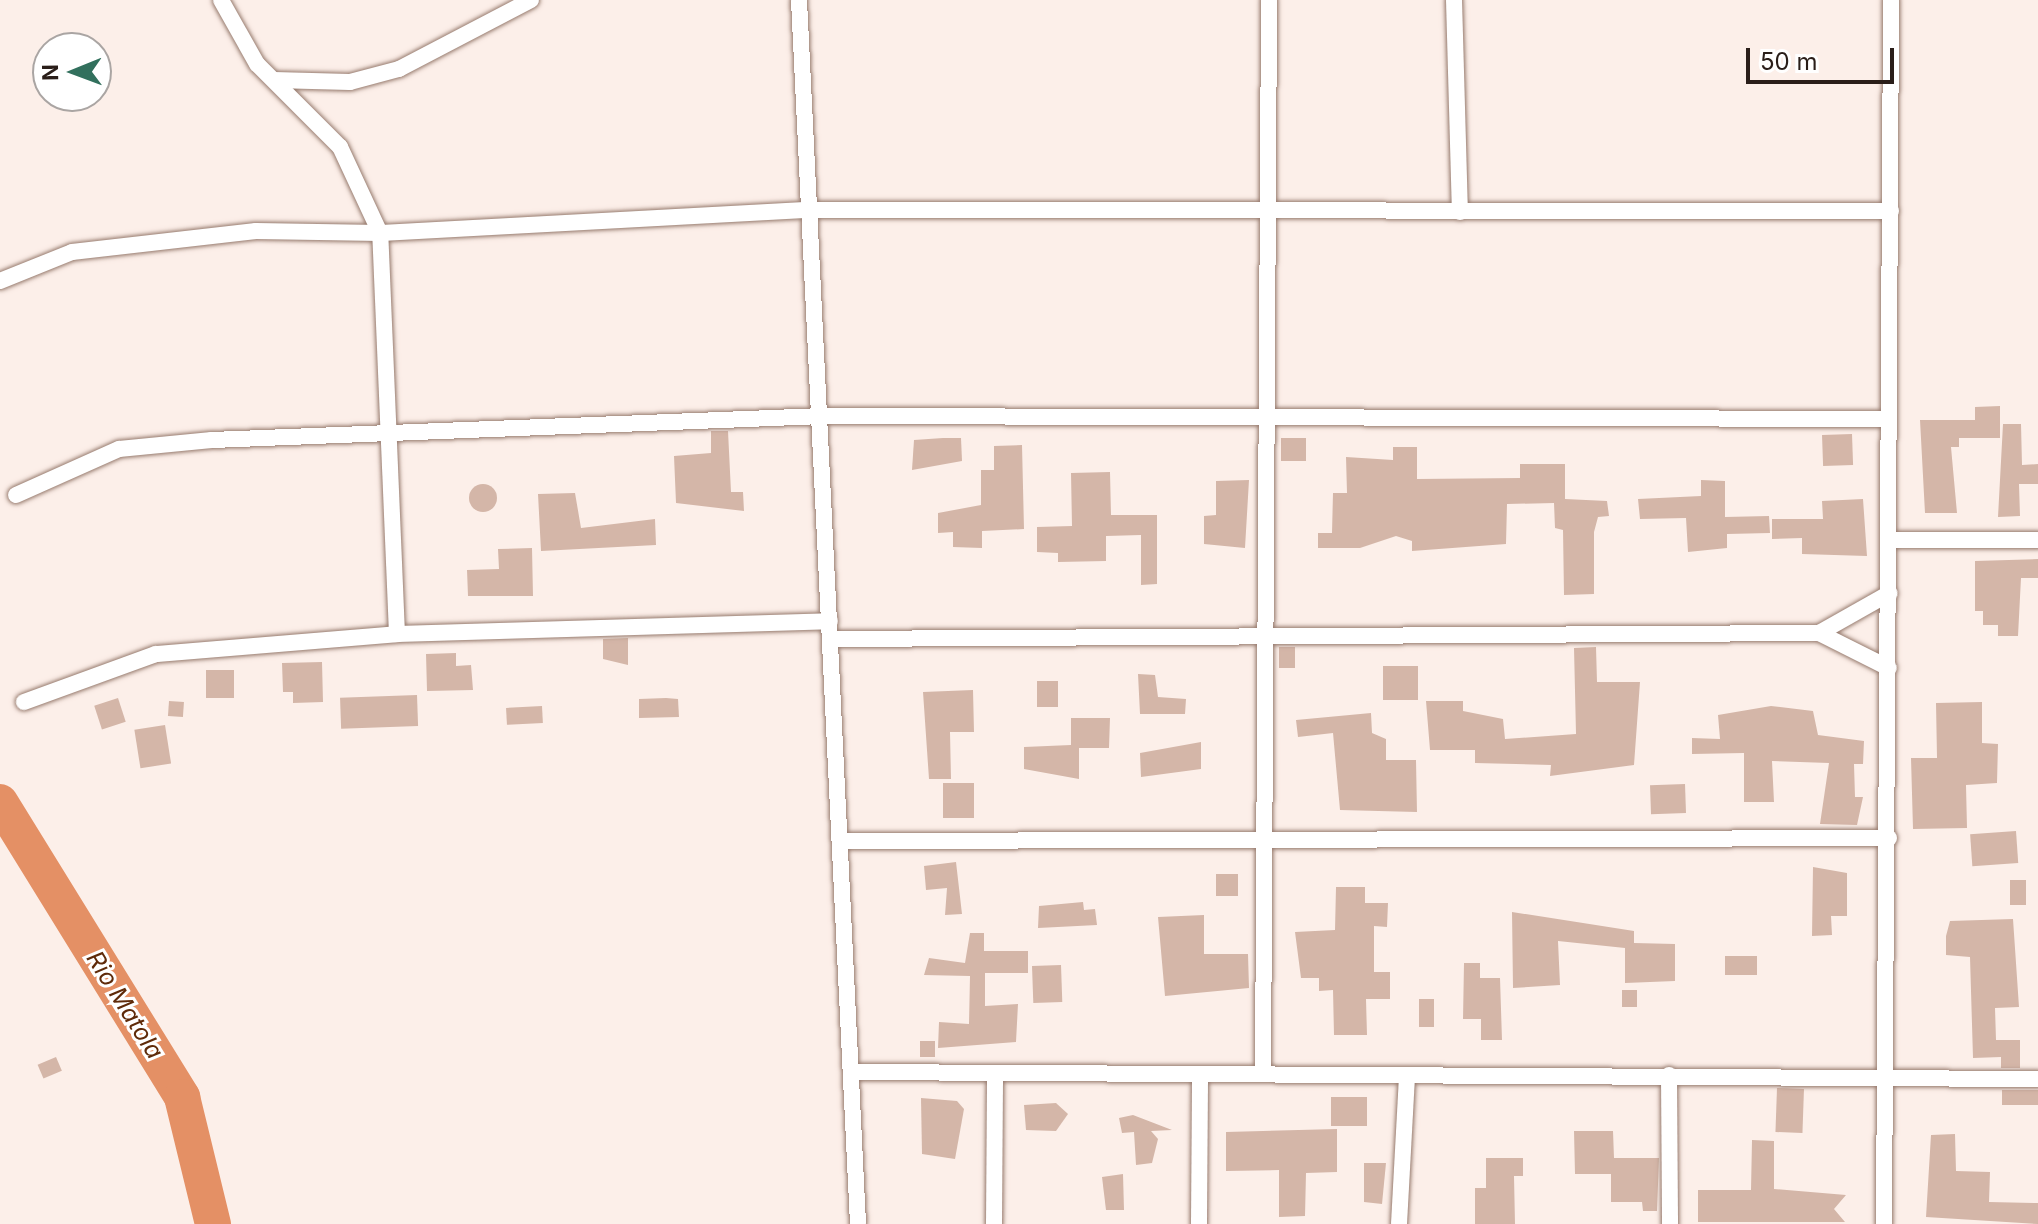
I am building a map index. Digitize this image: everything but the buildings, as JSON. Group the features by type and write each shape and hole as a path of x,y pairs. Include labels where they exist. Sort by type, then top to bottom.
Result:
{"street":[{"path":"221,0 237,35 274,80 340,147 380,233 397,634"},
{"path":"274,80 350,82 399,69 531,0"},
{"path":"799,0 822,416 858,1224"},
{"path":"1263,1074 1263,213 1269,0"},
{"path":"1454,0 1460,212"},
{"path":"1884,1224 1889,838 1891,0"},
{"path":"0,281 72,252 176,237 380,233 810,210 1263,213 1891,211"},
{"path":"16,495 144,443 822,416 1888,419"},
{"path":"1889,540 2038,540"},
{"path":"1819,633 1890,593"},
{"path":"24,702 156,654 397,634 830,621"},
{"path":"831,639 1265,632 1819,633 1889,668"},
{"path":"841,841 1263,844 1889,838"},
{"path":"853,1072 2038,1079"},
{"path":"994,1224 995,1073"},
{"path":"1199,1224 1200,1074"},
{"path":"1669,1075 1670,1224"},
{"path":"1399,1224 1407,1076"}],"waterway":[{"name":"Rio Matola","path":"0,802 182,1097 213,1224"}]}
